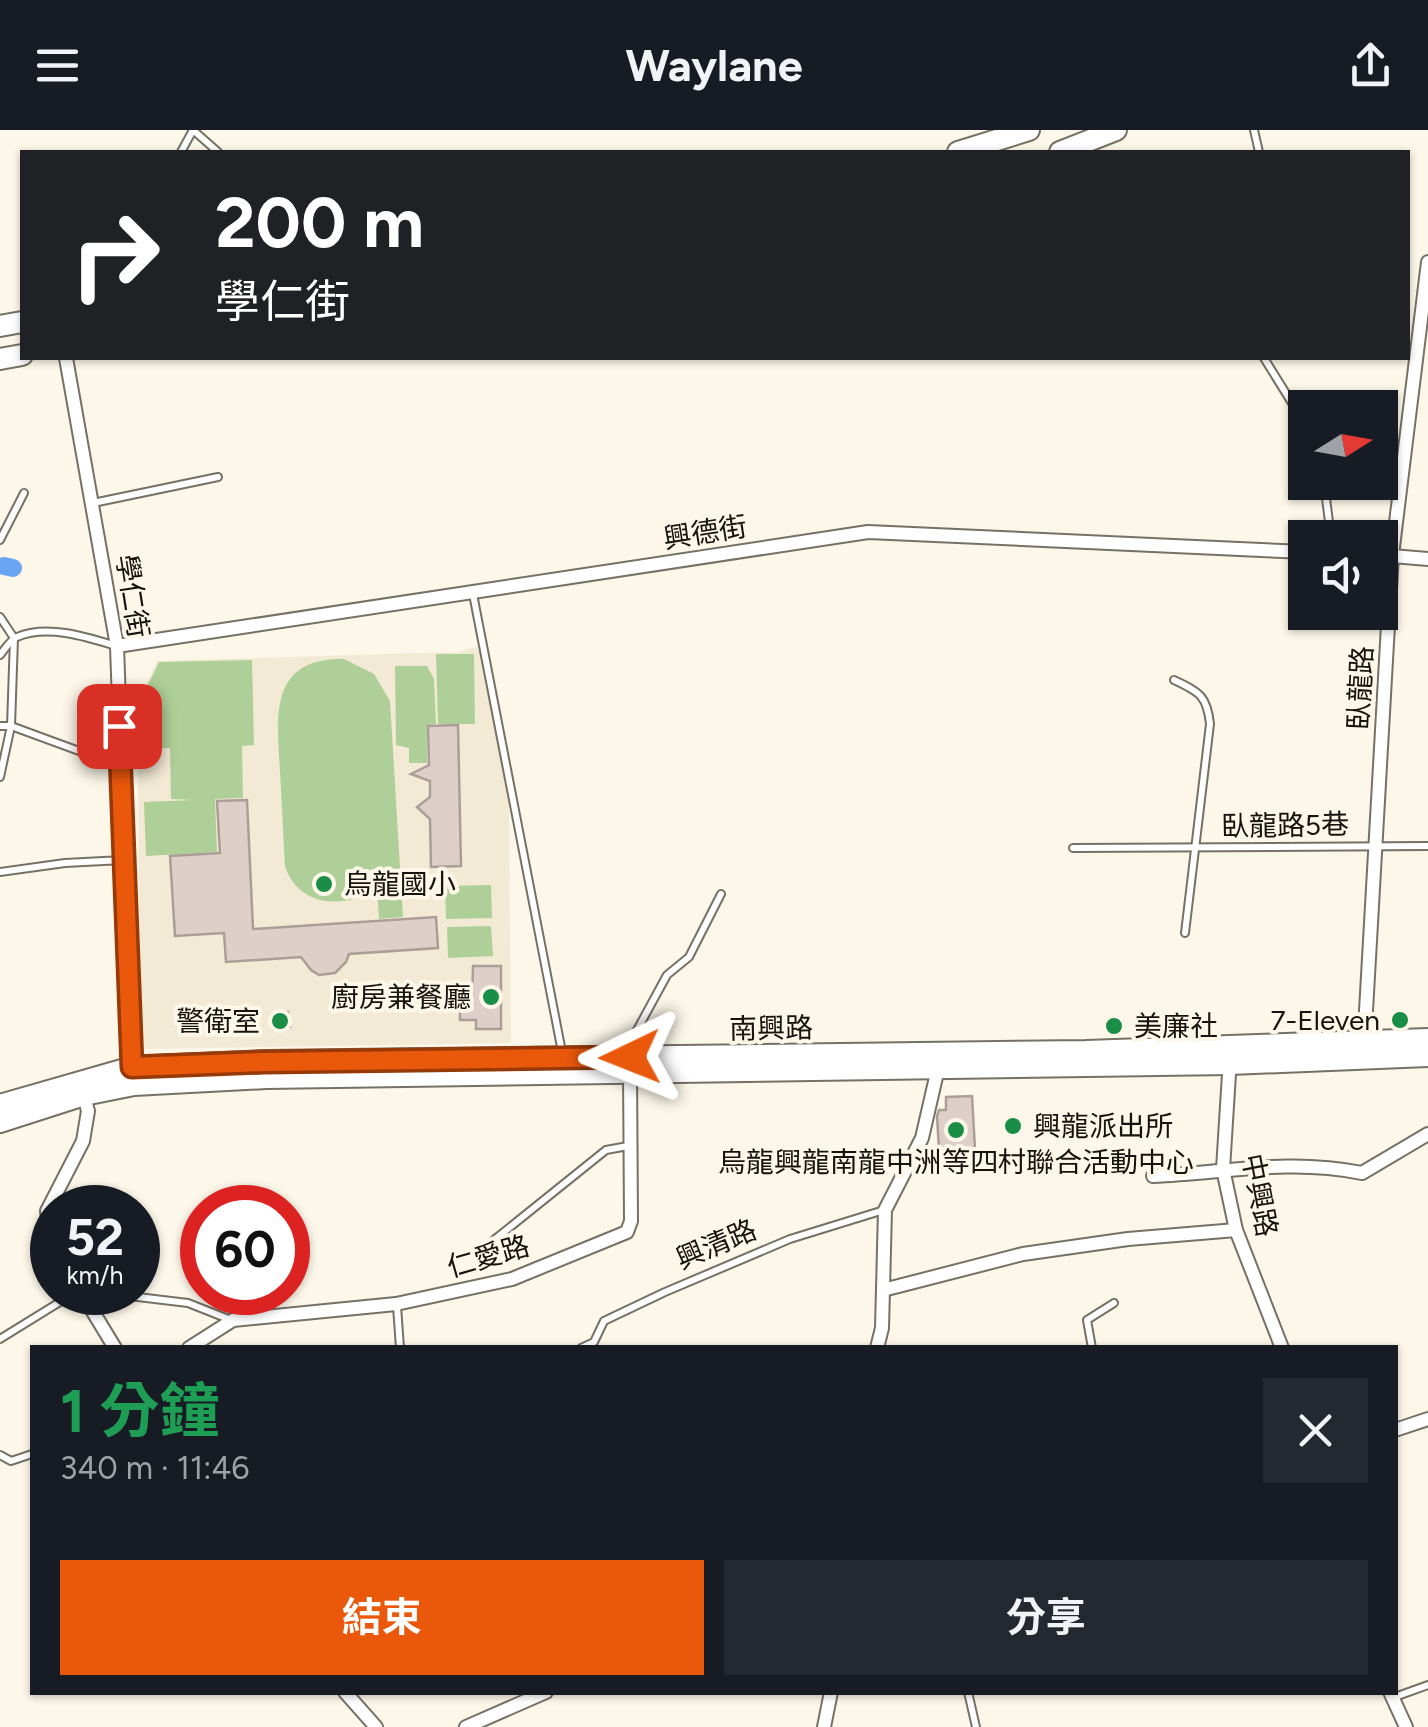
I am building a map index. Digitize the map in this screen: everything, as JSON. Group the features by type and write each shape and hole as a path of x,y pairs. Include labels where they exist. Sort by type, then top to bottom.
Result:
{"main road":[{"path":"964,150 1028,130"},
{"path":"1086,148 1116,130"},
{"name":"南興路","path":"1364,1051 1428,1040"},
{"name":"南興路","path":"0,1105 133,1076 266,1078 630,1064 1364,1051 1428,1056"},
{"name":"南興路","path":"0,1122 82,1088"}],"street":[{"name":"臥龍路","path":"1391,520 1428,262"},
{"name":"學仁街","path":"66,360 117,646 133,1076"},
{"name":"興德街","path":"117,646 868,532 1288,551"},
{"path":"1398,556 1428,559"},
{"name":"臥龍路","path":"1364,1051 1383,630"},
{"name":"中興路","path":"1230,1055 1223,1169 1236,1230 1281,1345"},
{"path":"878,1345 882,1328 885,1210 922,1138 939,1060"},
{"name":"仁愛路","path":"194,1345 232,1320 396,1304 512,1279 627,1232 631,1221 630,1064"},
{"path":"61,1185 83,1141 88,1110 82,1088"},
{"path":"1153,1176 1322,1165 1362,1172 1428,1134"},
{"path":"883,1290 1023,1254 1128,1239 1236,1230"},
{"path":"93,1315 113,1345"},
{"path":"1398,1429 1428,1419"},
{"path":"349,1695 376,1727"},
{"path":"466,1727 539,1695"},
{"path":"824,1727 830,1695"},
{"path":"1391,1695 1406,1727"}],"lane":[{"path":"181,150 193,130 216,150"},
{"path":"1265,360 1288,397"},
{"path":"92,503 218,477"},
{"path":"0,540 24,492"},
{"path":"474,594 564,1066"},
{"path":"0,617 14,638 11,726 0,776"},
{"path":"0,655 14,638 40,632 82,636 117,646"},
{"name":"臥龍路5巷","path":"1174,680 1197,691 1208,704 1210,724 1185,934"},
{"path":"0,726 11,726 120,766"},
{"name":"臥龍路5巷","path":"1073,848 1428,846"},
{"path":"0,872 123,860"},
{"path":"630,1064 630,1042 666,975 689,957 722,894"},
{"path":"494,1240 606,1150 629,1146"},
{"name":"興清路","path":"588,1345 594,1342 604,1322 665,1292 790,1239 885,1210"},
{"path":"160,1300 188,1303 232,1320"},
{"path":"1091,1345 1086,1320 1114,1303"},
{"path":"396,1304 400,1345"},
{"path":"0,1340 41,1315"},
{"path":"0,1455 11,1461 30,1455"},
{"path":"1398,1693 1428,1685"},
{"path":"969,1695 976,1727"}],"shaded area":[{"name":"烏龍國小","path":"480,646 509,802 511,1043 141,1049 137,703 157,661 457,652"}],"green space":[{"path":"436,654 474,654 475,724 438,724"},
{"path":"344,659 374,674 390,701 403,917 379,919 377,888 337,902 311,897 291,880 285,866 278,731 282,694 302,668 319,661"},
{"path":"252,660 254,745 242,746 243,798 215,799 217,852 146,856 144,802 193,800 171,799 170,748 139,748 139,703 159,662"},
{"path":"395,666 427,666 434,679 436,724 427,725 427,763 409,763 409,748 396,745"},
{"path":"491,885 492,918 446,919 445,886"},
{"path":"491,926 493,956 448,958 447,927"}],"building":[{"path":"139,708 154,708 154,748 139,748"},
{"path":"458,725 461,866 431,867 430,819 417,807 430,797 430,781 411,774 429,765 428,726"},
{"path":"247,800 253,929 436,917 438,948 349,954 335,973 319,975 301,957 226,962 224,933 175,936 170,856 220,853 217,801"},
{"name":"廚房兼餐廳","path":"473,966 501,966 501,1029 476,1029 476,1020 460,1020 460,1000 472,1000"},
{"name":"警衛室","path":"288,1012 290,1027 273,1029 271,1015"},
{"name":"烏龍興龍南龍中洲等四村聯合活動中心","path":"972,1096 975,1149 939,1150 937,1116 939,1110 946,1110 946,1097"}],"waterway":[{"path":"4,566 13,568"}],"place":[{"name":"烏龍國小","path":"324,884"},
{"name":"廚房兼餐廳","path":"491,997"},
{"name":"7-Eleven","path":"1400,1020"},
{"name":"警衛室","path":"280,1021"},
{"name":"美廉社","path":"1114,1026"},
{"name":"興龍派出所","path":"1013,1126"},
{"name":"烏龍興龍南龍中洲等四村聯合活動中心","path":"956,1130"}],"route":[{"path":"119,726 132,1067 630,1057"}]}
